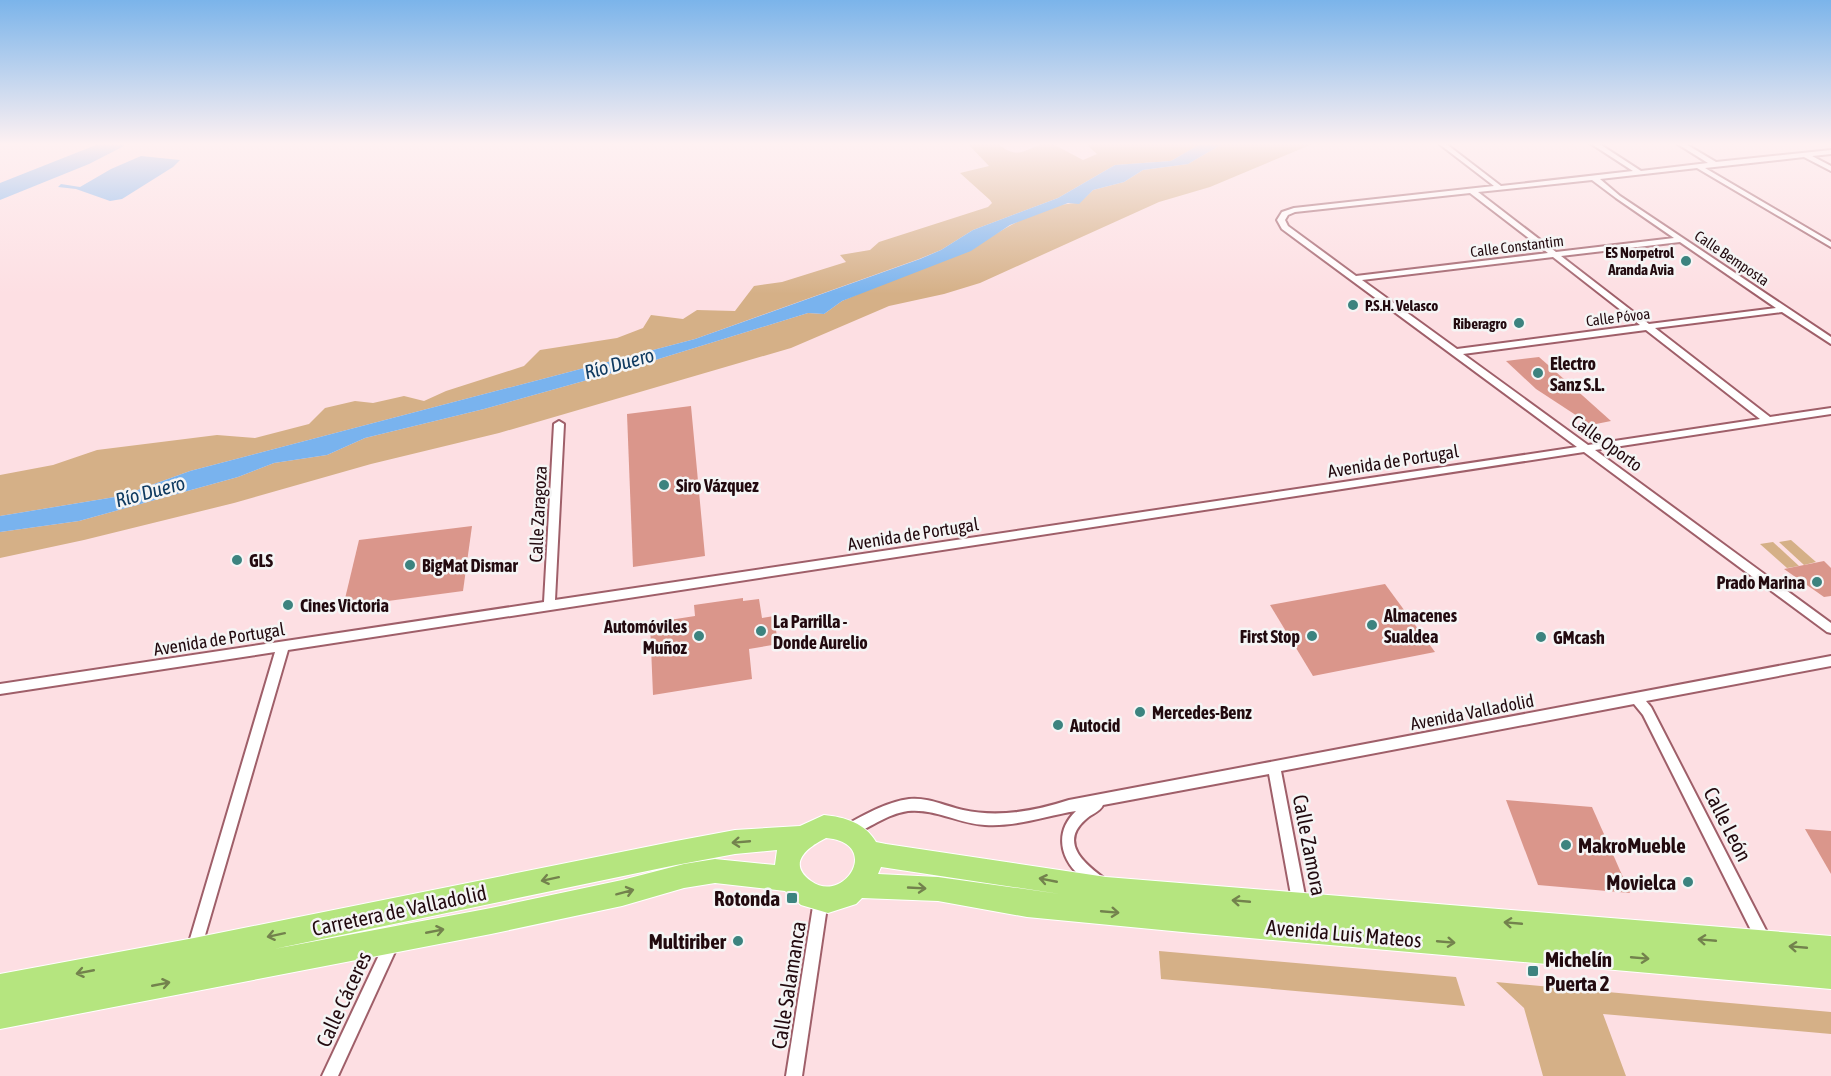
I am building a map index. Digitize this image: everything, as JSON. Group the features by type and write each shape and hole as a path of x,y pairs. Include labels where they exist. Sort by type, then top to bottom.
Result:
{"highway":[{"path":"824,826 837,826 849,830 857,835 867,851 867,868 858,885 836,899 821,900 803,893 790,879 787,868 788,857 799,837 810,830 824,826"},
{"name":"Carretera de Valladolid","path":"0,988 194,952 676,853 735,842 799,837"},
{"name":"Avenida Luis Mateos","path":"867,851 886,856 1011,872 1048,881 1106,889 1140,903"},
{"name":"Carretera de Valladolid","path":"0,1015 394,939 611,895 705,873 749,873 790,879"},
{"name":"Avenida Luis Mateos","path":"858,885 938,889 1027,904 1140,903 1302,918 1831,975"},
{"name":"Avenida Luis Mateos","path":"1302,918 1831,950"}],"street":[{"name":"Calle Oporto","path":"1451,193 1294,210 1282,216 1281,220 1286,227 1831,629"},
{"path":"1475,193 1769,421"},
{"name":"Calle Bemposta","path":"1607,193 1618,197"},
{"name":"Calle Bemposta","path":"1613,193 1831,341"},
{"path":"1744,193 1831,245"},
{"name":"Calle Constantim","path":"1356,278 1680,240"},
{"name":"Calle Póvoa","path":"1456,352 1784,309"},
{"name":"Avenida de Portugal","path":"0,689 1831,411"},
{"name":"Calle Zaragoza","path":"549,606 559,424"},
{"path":"194,952 283,646"},
{"name":"Avenida Valladolid","path":"849,830 881,814 911,804 973,818 998,820 1831,661"},
{"name":"Calle León","path":"1637,699 1647,711 1778,970"},
{"name":"Calle Zamora","path":"1274,768 1302,918"},
{"name":"Avenida Valladolid","path":"1106,889 1084,872 1071,855 1068,831 1076,818 1086,809 1119,798"},
{"name":"Calle Salamanca","path":"795,1076 821,900"},
{"name":"Calle Cáceres","path":"330,1076 394,939"}],"shaded area":[{"path":"982,193 1066,193 973,230 941,250 919,259 695,339 190,471 121,496 0,516 0,475 53,465 97,450 217,435 255,438 309,424 325,408 355,401 373,403 404,396 424,401 446,391 524,366 540,350 617,338 643,328 651,315 683,319 697,310 735,311 754,286 782,282 846,262 840,255 870,250 879,242 988,207 992,203"},
{"path":"1090,193 1189,193 1159,202 980,283 944,294 889,306 791,348 499,433 371,464 234,503 0,558 0,532 79,521 238,477 274,463 327,455 365,438 484,409 623,370 808,313 824,314 842,301 991,237 1033,214 1058,206 1079,203"},
{"path":"1791,540 1816,562 1804,565 1779,542"},
{"path":"1773,542 1799,566 1787,568 1760,544"},
{"path":"1159,951 1456,977 1465,1006 1161,979"},
{"path":"1496,982 1831,1012 1831,1034 1603,1014 1626,1076 1543,1076 1524,1008"}],"water":[{"path":"0,193 17,193 0,200"},
{"path":"88,193 131,193 122,199 110,201"},
{"name":"Río Duero","path":"1066,193 1090,193 1079,204 1068,203 1010,225 971,251 842,301 824,314 808,313 623,370 484,409 365,438 327,455 274,463 238,477 79,521 0,532 0,516 121,496 190,471 695,339 920,259 941,250 973,230"}],"building":[{"path":"1539,357 1611,421 1591,425 1536,389 1506,361"},
{"name":"Siro Vázquez","path":"691,406 705,556 633,567 627,414"},
{"name":"BigMat Dismar","path":"472,526 463,591 343,607 359,540"},
{"name":"Prado Marina","path":"1824,561 1831,568 1831,596 1824,597 1784,569"},
{"name":"Almacenes Sualdea","path":"1385,584 1435,652 1313,676 1270,605"},
{"name":"Automóviles Muñoz","path":"743,598 743,601 759,599 762,618 774,616 778,644 749,649 752,679 653,695 650,623 695,616 694,605"},
{"name":"MakroMueble","path":"1506,800 1592,807 1630,893 1538,885"},
{"path":"1805,829 1831,831 1831,874"}],"place":[{"name":"ES Norpetrol Aranda Avia","path":"1686,261"},
{"name":"P.S.H. Velasco","path":"1353,305"},
{"name":"Riberagro","path":"1519,323"},
{"name":"Electro Sanz S.L.","path":"1538,373"},
{"name":"Siro Vázquez","path":"664,485"},
{"name":"GLS","path":"237,560"},
{"name":"BigMat Dismar","path":"410,565"},
{"name":"Prado Marina","path":"1817,582"},
{"name":"Cines Victoria","path":"288,605"},
{"name":"Almacenes Sualdea","path":"1372,625"},
{"name":"La Parrilla - Donde Aurelio","path":"761,631"},
{"name":"Automóviles Muñoz","path":"699,636"},
{"name":"First Stop","path":"1312,636"},
{"name":"GMcash","path":"1541,637"},
{"name":"Mercedes-Benz","path":"1140,712"},
{"name":"Autocid","path":"1058,725"},
{"name":"MakroMueble","path":"1566,845"},
{"name":"Movielca","path":"1688,882"},
{"name":"Rotonda","path":"792,898"},
{"name":"Multiriber","path":"738,941"},
{"name":"Michelín Puerta 2","path":"1533,971"}]}
